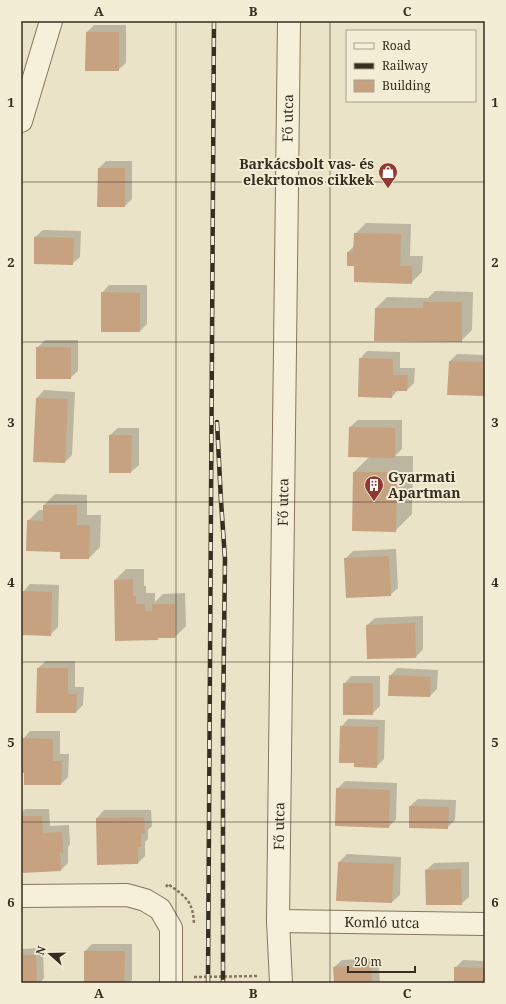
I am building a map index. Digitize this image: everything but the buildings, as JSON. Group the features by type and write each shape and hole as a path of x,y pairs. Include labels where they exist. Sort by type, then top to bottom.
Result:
{"street":[{"path":"21,121 51,21"},
{"name":"Fő utca","path":"281,979 278,921 289,21"},
{"path":"21,896 127,895 145,900 160,910 171,928 181,980"},
{"name":"Komló utca","path":"278,921 485,924"}],"path":[{"path":"181,980 281,979"}],"railway":[{"path":"208,983 214,21"},
{"path":"217,422 225,559 223,724 223,983"}],"place":[{"name":"Barkácsbolt vas- és elekrtomos cikkek","path":"388,189"},
{"name":"Gyarmati Apartman","path":"374,502"}]}
